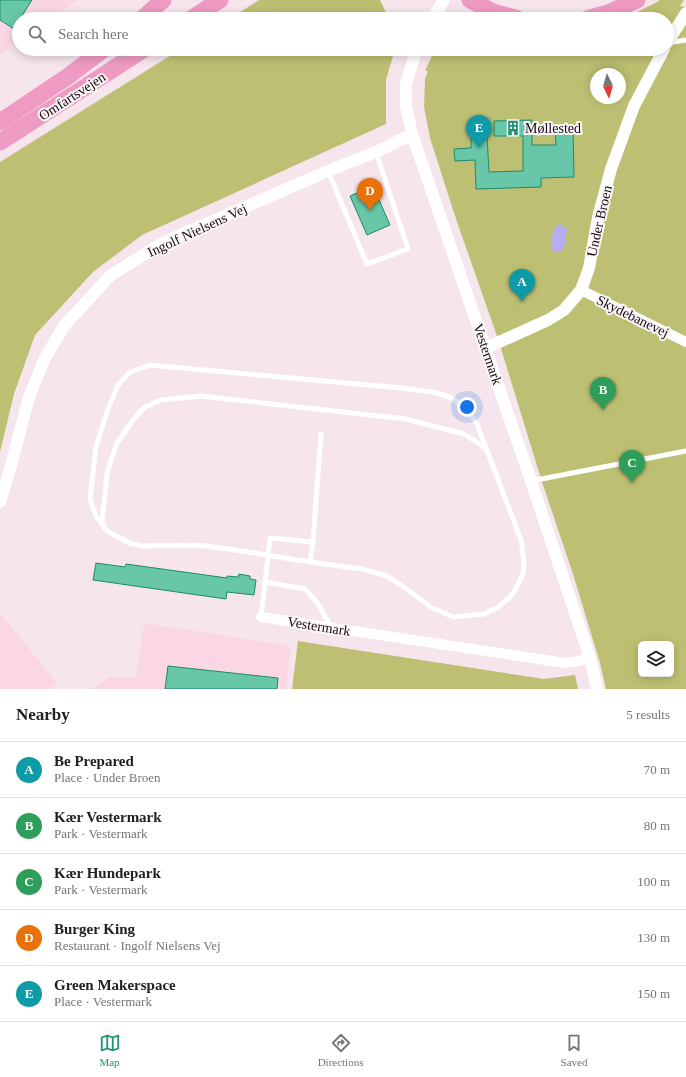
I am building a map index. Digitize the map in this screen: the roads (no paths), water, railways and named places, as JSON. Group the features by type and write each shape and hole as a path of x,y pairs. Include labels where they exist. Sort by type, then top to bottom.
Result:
{"highway":[{"path":"150,12 163,0"},
{"path":"202,12 220,0"},
{"path":"470,0 493,12"},
{"path":"610,12 637,0"},
{"path":"0,122 67,78 95,56"},
{"name":"Omfartsvejen","path":"0,142 133,56"}],"street":[{"path":"436,12 444,0"},
{"path":"674,32 686,13"},
{"name":"Vestermark","path":"414,56 406,84 406,106 412,134 531,481 590,658 597,689"},
{"name":"Under Broen","path":"486,348 548,320 564,310 581,290 589,268 598,217 611,169 634,106 660,56"},
{"name":"Ingolf Nielsens Vej","path":"0,502 12,462 28,397 45,358 64,326 110,276 162,243 328,171 376,152 412,134"},
{"name":"Skydebanevej","path":"581,290 686,342"},
{"name":"Vestermark","path":"261,617 565,663 590,658"}],"lane":[{"path":"674,42 686,40"},
{"path":"328,171 367,264 408,249 376,152"},
{"path":"150,365 401,388 434,392 453,399 466,409 477,424 521,540 524,562 523,573 520,583 511,596 497,608 484,614 453,617 431,608 387,576 362,569 229,548 197,545 142,546 129,543 107,531 102,523 96,516 90,499 96,446 109,406 118,385 130,372 150,365"},
{"path":"102,523 108,473 117,443 133,420 145,407 161,400 202,396 406,419 464,434 486,448"},
{"path":"310,562 313,542 321,434"},
{"path":"531,481 686,451"},
{"path":"261,617 270,538 313,542"},
{"path":"265,582 305,589 319,605 332,628"}],"place":[{"name":"Møllested","path":"513,128"},
{"name":"Green Makerspace","path":"479,148"},
{"name":"Burger King","path":"370,211"},
{"name":"Be Prepared","path":"522,302"},
{"name":"Kær Vestermark","path":"603,410"},
{"name":"Kær Hundepark","path":"632,483"}]}
